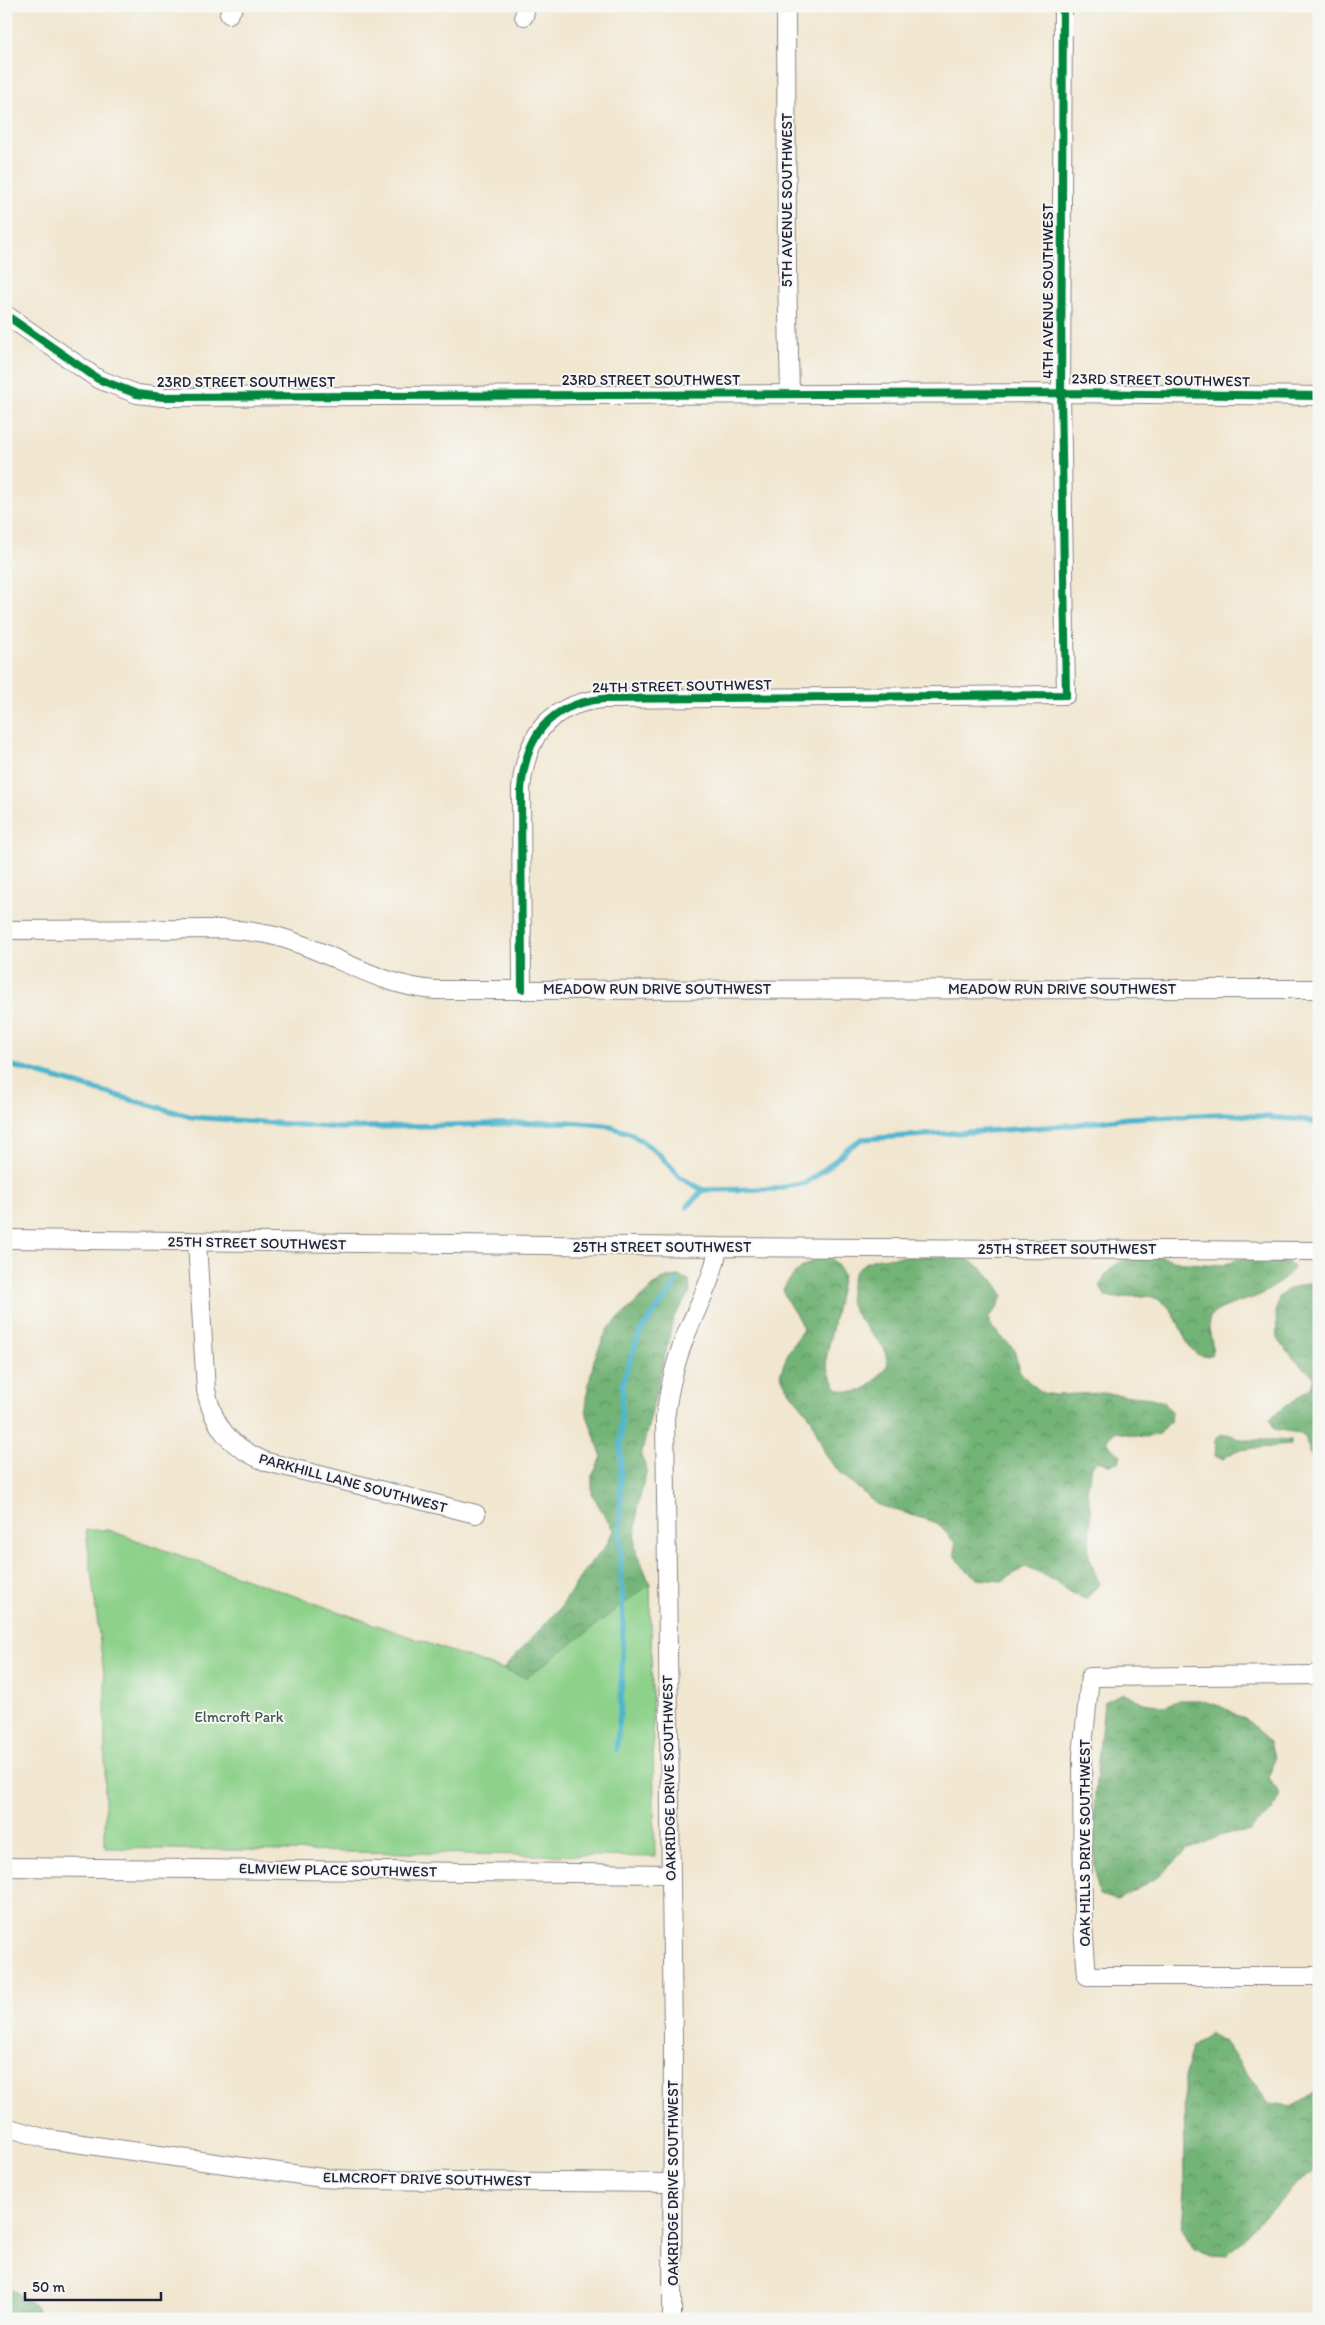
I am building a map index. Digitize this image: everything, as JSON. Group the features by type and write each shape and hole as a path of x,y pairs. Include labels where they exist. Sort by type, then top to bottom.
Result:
{"street":[{"name":"5TH AVENUE SOUTHWEST","path":"786,6 787,274 790,393"},
{"name":"4TH AVENUE SOUTHWEST","path":"1063,6 1061,393 1066,696"},
{"name":"23RD STREET SOUTHWEST","path":"6,315 98,379 137,394 163,397 790,393 1061,393 1319,396"},
{"name":"24TH STREET SOUTHWEST","path":"522,988 520,789 522,772 525,758 535,736 553,717 565,710 589,700 602,699 1066,696"},
{"name":"MEADOW RUN DRIVE SOUTHWEST","path":"6,930 222,929 252,932 281,938 381,978 410,987 435,990 522,988 1319,990"},
{"name":"25TH STREET SOUTHWEST","path":"6,1239 1319,1251"},
{"name":"PARKHILL LANE SOUTHWEST","path":"197,1242 206,1390 210,1408 224,1434 245,1452 267,1462 476,1514"},
{"name":"OAKRIDGE DRIVE SOUTHWEST","path":"672,2319 673,2036 665,1419 673,1373 690,1323 715,1268 718,1247"},
{"name":"OAK HILLS DRIVE SOUTHWEST","path":"1319,1675 1090,1677 1082,1756 1083,1927 1087,1976 1319,1976"},
{"name":"ELMVIEW PLACE SOUTHWEST","path":"6,1866 670,1874"},
{"name":"ELMCROFT DRIVE SOUTHWEST","path":"6,2127 47,2139 322,2178 356,2180 673,2183"}],"green space":[{"path":"829,1256 837,1264 843,1275 826,1360 830,1375 838,1389 855,1392 867,1387 878,1378 888,1364 884,1348 858,1318 849,1302 852,1281 857,1269 874,1259 881,1258 958,1258 971,1261 977,1265 992,1279 1000,1290 1003,1295 996,1310 989,1316 989,1324 1014,1349 1019,1370 1028,1381 1043,1393 1054,1395 1102,1393 1152,1398 1164,1402 1171,1411 1170,1422 1158,1435 1144,1437 1115,1432 1107,1440 1113,1450 1121,1455 1119,1462 1109,1464 1097,1461 1092,1466 1087,1491 1091,1512 1088,1553 1099,1584 1086,1599 1070,1592 1041,1573 1025,1567 1002,1581 978,1579 965,1569 955,1557 955,1543 937,1523 876,1504 835,1468 824,1451 811,1418 787,1388 780,1374 788,1353 803,1329 783,1289 802,1267 814,1260"},
{"path":"1140,1257 1161,1257 1186,1263 1224,1265 1235,1259 1250,1259 1287,1262 1294,1267 1271,1289 1213,1314 1209,1322 1212,1345 1211,1355 1203,1356 1197,1354 1191,1348 1171,1310 1156,1298 1149,1296 1106,1297 1100,1287 1111,1269 1120,1262"},
{"path":"678,1276 689,1280 690,1292 674,1317 641,1456 647,1469 637,1509 635,1547 650,1584 651,1642 636,1665 497,1684 502,1670 561,1607 584,1571 607,1544 613,1530 592,1494 592,1476 602,1457 587,1415 586,1398 594,1360 607,1330 654,1285 666,1277"},
{"path":"1319,1279 1319,1463 1311,1456 1306,1438 1299,1433 1274,1429 1270,1418 1311,1388 1314,1376 1297,1362 1277,1339 1276,1309 1279,1297 1287,1290"},
{"path":"1227,1434 1245,1440 1291,1440 1291,1445 1237,1450 1223,1459 1215,1457 1216,1440 1220,1435"},
{"name":"Elmcroft Park","path":"86,1530 108,1530 526,1678 650,1584 655,1857 105,1848 105,1682"},
{"path":"1124,1693 1144,1703 1164,1706 1180,1700 1200,1700 1220,1706 1248,1721 1270,1741 1274,1758 1269,1779 1280,1794 1273,1809 1250,1831 1222,1835 1187,1850 1160,1876 1118,1900 1099,1895 1094,1847 1094,1823 1104,1702"},
{"path":"1208,2033 1224,2041 1268,2103 1293,2106 1313,2094 1319,2093 1319,2168 1300,2180 1227,2256 1210,2255 1192,2247 1182,2228 1185,2189 1184,2078 1192,2047"},
{"path":"6,2285 36,2306 42,2319 6,2319"}],"waterway":[{"path":"6,1064 192,1117 341,1128 567,1122 605,1125 632,1134 659,1154 681,1178 703,1190 774,1189 806,1183 829,1166 848,1148 862,1139 1063,1126 1128,1118 1225,1114 1305,1120 1319,1124"},
{"path":"687,1207 703,1190"},
{"path":"616,1750 621,1705 623,1625 620,1549 623,1381 640,1332 677,1282"}],"cycle path":[{"path":"522,989 521,789 524,770 534,739 554,716 567,708 583,702 602,699 1066,695 1061,393 1063,6"},
{"path":"6,315 98,379 137,394 163,397 1061,393 1319,396"}]}
